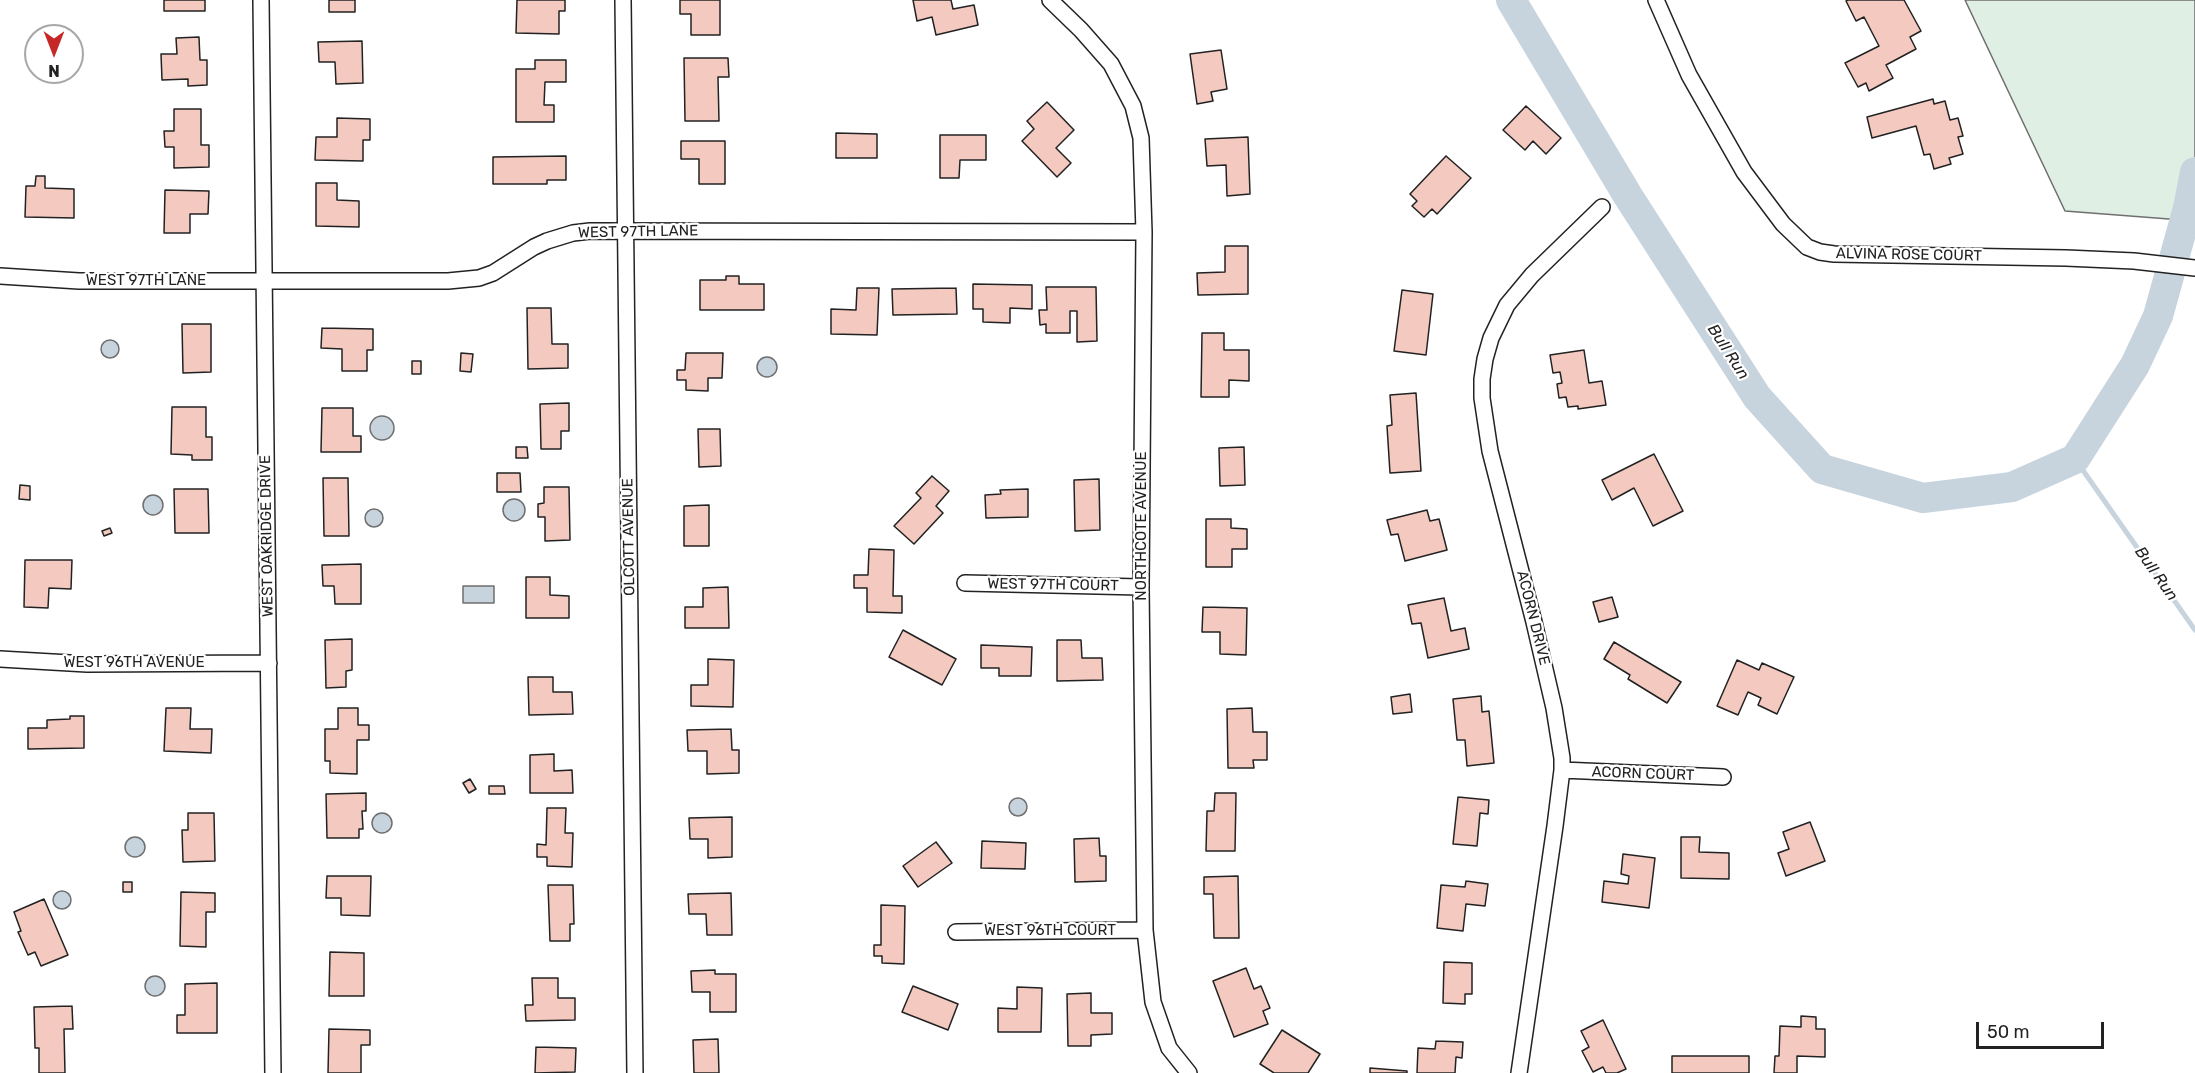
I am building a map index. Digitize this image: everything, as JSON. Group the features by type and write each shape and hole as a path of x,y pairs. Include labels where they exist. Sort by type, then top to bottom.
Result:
{"street":[{"name":"WEST OAKRIDGE DRIVE","path":"261,0 273,1073"},
{"name":"OLCOTT AVENUE","path":"623,0 635,1073"},
{"name":"NORTHCOTE AVENUE","path":"1050,0 1102,52 1133,106 1141,138 1144,232 1141,587 1144,930 1153,1002 1169,1048 1189,1073"},
{"name":"ALVINA ROSE COURT","path":"1656,0 1689,75 1744,172 1783,224 1807,246 1820,252 1834,254 2046,257 2189,267"},
{"name":"ACORN DRIVE","path":"1519,1073 1562,770 1561,744 1490,451 1482,398 1482,379 1491,338 1507,305 1532,274 1602,207"},
{"name":"WEST 97TH LANE","path":"0,276 79,280 448,281 471,279 494,273 534,246 559,236 590,231 1144,232"},
{"name":"WEST 97TH COURT","path":"965,583 1141,587"},
{"name":"WEST 96TH AVENUE","path":"0,659 87,664 269,663"},
{"name":"ACORN COURT","path":"1562,770 1723,777"},
{"name":"WEST 96TH COURT","path":"956,932 1144,930"}],"green space":[{"path":"1965,0 2195,0 2195,221 2065,211"}],"shaded area":[{"path":"106,340 114,340 119,345 117,356 106,358 101,353 101,345"},
{"path":"767,357 774,360 777,367 774,374 767,377 760,374 757,367 760,360"},
{"path":"382,416 390,420 394,428 390,436 382,440 374,436 370,428 374,420"},
{"path":"149,495 157,495 163,501 163,509 157,515 149,515 143,509 143,501"},
{"path":"514,499 522,502 525,510 522,518 514,521 506,518 503,510 506,502"},
{"path":"374,509 380,512 383,518 380,524 374,527 368,524 365,518 368,512"},
{"path":"463,586 494,586 494,603 463,603"},
{"path":"1018,798 1026,803 1027,807 1022,815 1018,816 1010,811 1009,807 1014,799"},
{"path":"382,813 389,816 392,823 389,830 382,833 375,830 372,823 375,816"},
{"path":"135,837 142,840 145,847 142,854 135,857 128,854 125,847 128,840"},
{"path":"58,891 66,891 71,896 69,907 58,909 53,904 53,896"},
{"path":"155,976 162,979 165,986 162,993 155,996 148,993 145,986 148,979"}],"building":[{"path":"164,0 205,0 205,11 164,11"},
{"path":"329,0 355,0 355,12 329,12"},
{"path":"517,0 565,0 565,11 559,11 559,34 516,33"},
{"path":"680,0 720,0 720,35 691,35 691,14 680,14"},
{"path":"913,0 951,0 953,9 974,5 978,25 936,35 932,17 917,21"},
{"path":"1904,0 1921,31 1910,37 1916,49 1886,65 1893,78 1869,91 1866,83 1858,87 1845,63 1879,46 1864,17 1856,21 1846,1"},
{"path":"199,37 200,60 207,60 207,85 188,86 188,79 162,80 161,54 177,54 176,38"},
{"path":"362,41 363,83 336,84 335,62 319,62 318,42"},
{"path":"1221,50 1227,89 1211,92 1213,101 1197,104 1190,54"},
{"path":"684,58 728,58 729,77 718,77 719,121 685,121"},
{"path":"535,60 566,60 566,82 545,82 544,105 554,105 554,122 516,122 516,69 535,69"},
{"path":"1933,99 1934,104 1945,101 1950,120 1958,118 1963,136 1958,137 1963,154 1949,158 1951,164 1934,169 1930,154 1924,155 1916,126 1872,138 1867,117"},
{"path":"1047,102 1074,130 1056,148 1071,163 1057,177 1022,141 1034,129 1027,121"},
{"path":"1526,106 1561,138 1546,154 1533,141 1525,150 1503,130"},
{"path":"174,109 201,109 201,145 209,145 209,167 174,168 174,147 165,147 164,131 174,131"},
{"path":"337,118 370,119 370,140 363,140 363,161 315,160 316,137 337,137"},
{"path":"836,133 877,134 877,158 836,158"},
{"path":"940,135 986,135 986,160 960,160 959,178 940,178"},
{"path":"1248,137 1250,194 1227,196 1226,165 1207,166 1205,139"},
{"path":"681,141 725,141 725,184 699,184 699,159 681,159"},
{"path":"566,156 566,180 547,180 547,184 493,184 493,157"},
{"path":"1446,156 1471,178 1437,214 1432,209 1424,217 1412,206 1417,201 1410,194"},
{"path":"36,176 45,176 45,188 74,189 74,218 25,217 26,186 35,186"},
{"path":"316,183 337,183 337,200 359,201 359,227 316,226"},
{"path":"165,190 209,191 208,214 190,214 190,233 164,233"},
{"path":"1225,246 1248,246 1248,294 1198,295 1197,273 1225,272"},
{"path":"726,276 739,276 739,284 764,284 764,310 700,310 700,280 726,280"},
{"path":"973,284 1032,285 1032,309 1010,308 1010,323 983,322 983,309 973,309"},
{"path":"1046,287 1096,287 1097,341 1077,342 1077,311 1070,311 1070,333 1046,333 1046,324 1040,325 1039,310 1047,310"},
{"path":"857,288 879,288 877,335 831,334 831,309 856,310"},
{"path":"956,288 957,314 893,315 892,289"},
{"path":"1402,290 1433,294 1426,355 1394,351"},
{"path":"527,308 551,308 552,344 568,344 568,368 528,369"},
{"path":"182,324 211,324 211,372 183,373"},
{"path":"322,328 373,329 373,350 367,350 367,371 342,371 342,349 321,348"},
{"path":"1202,333 1224,333 1224,350 1249,350 1249,381 1229,380 1229,397 1201,397"},
{"path":"1584,350 1589,383 1602,381 1606,405 1578,409 1578,406 1568,407 1566,397 1559,398 1557,384 1562,383 1560,372 1553,373 1550,355"},
{"path":"461,353 473,354 471,372 460,371"},
{"path":"686,353 723,353 722,378 708,378 708,391 686,390 686,380 677,380 677,370 685,370"},
{"path":"412,361 421,361 421,374 412,374"},
{"path":"1416,393 1421,471 1390,473 1387,426 1392,425 1390,395"},
{"path":"569,403 569,431 561,431 561,449 541,449 540,404"},
{"path":"172,407 206,407 206,437 212,437 212,460 192,460 192,455 171,454"},
{"path":"322,408 353,408 353,436 361,436 361,452 321,452"},
{"path":"698,429 720,429 721,466 699,467"},
{"path":"516,447 527,447 528,458 516,458"},
{"path":"1244,447 1245,485 1220,486 1219,448"},
{"path":"1654,454 1683,511 1653,526 1634,488 1612,500 1602,480"},
{"path":"497,473 520,473 521,492 497,492"},
{"path":"932,476 949,491 936,506 943,513 914,544 894,526 921,498 916,493"},
{"path":"323,478 348,478 349,536 324,536"},
{"path":"1099,479 1100,530 1075,531 1074,480"},
{"path":"20,485 30,486 30,500 19,499"},
{"path":"544,487 569,487 570,540 545,541 545,517 538,517 538,504 544,503"},
{"path":"174,489 208,489 209,533 175,533"},
{"path":"1028,489 1028,517 986,518 985,495 1001,494 1000,490"},
{"path":"709,505 709,546 684,546 684,506"},
{"path":"1427,510 1430,521 1439,519 1447,550 1405,561 1398,534 1391,535 1387,520"},
{"path":"1206,519 1231,519 1231,528 1247,529 1247,549 1232,549 1232,567 1206,567"},
{"path":"110,528 112,533 104,536 102,531"},
{"path":"869,549 894,550 893,596 902,596 902,613 867,612 867,588 854,588 854,575 868,575"},
{"path":"25,560 72,560 71,589 49,588 48,608 24,607"},
{"path":"361,564 361,604 335,604 334,586 323,586 322,565"},
{"path":"526,577 550,577 550,595 569,596 569,618 526,618"},
{"path":"728,587 729,628 685,628 685,607 703,607 703,588"},
{"path":"1612,597 1618,617 1599,622 1593,602"},
{"path":"1444,598 1451,631 1465,628 1469,649 1428,658 1421,623 1412,624 1408,605"},
{"path":"1203,607 1247,608 1246,655 1220,654 1220,632 1202,632"},
{"path":"903,630 956,659 942,685 889,657"},
{"path":"352,639 352,670 346,671 346,687 326,688 325,640"},
{"path":"1057,640 1081,640 1082,658 1102,658 1103,680 1057,681"},
{"path":"1614,642 1681,682 1667,703 1628,679 1630,675 1604,659"},
{"path":"981,645 1032,647 1031,676 999,676 999,668 981,668"},
{"path":"708,659 734,660 733,707 691,706 691,685 708,685"},
{"path":"1737,660 1759,670 1762,663 1794,677 1777,714 1758,705 1761,698 1748,692 1738,715 1717,706"},
{"path":"528,677 553,677 553,692 572,692 573,714 529,715"},
{"path":"1410,694 1412,712 1393,714 1391,697"},
{"path":"1481,696 1482,712 1489,711 1494,763 1467,766 1465,740 1457,740 1453,699"},
{"path":"166,708 191,708 190,729 212,729 211,753 164,751"},
{"path":"338,708 358,708 358,725 369,725 369,740 357,740 357,774 330,773 330,761 325,761 325,729 338,729"},
{"path":"1252,708 1253,732 1267,732 1267,760 1253,760 1254,768 1228,768 1227,709"},
{"path":"70,716 84,716 84,748 28,749 28,728 47,728 47,720 70,719"},
{"path":"731,729 732,750 739,750 739,773 707,774 707,751 688,751 687,730"},
{"path":"554,754 554,771 572,770 573,793 530,793 530,755"},
{"path":"470,779 476,789 469,793 463,783"},
{"path":"489,786 504,786 505,794 489,794"},
{"path":"366,793 366,811 362,811 363,829 359,829 359,838 327,838 326,794"},
{"path":"1215,793 1236,793 1235,851 1206,851 1207,811 1214,811"},
{"path":"1458,797 1489,800 1488,814 1480,813 1477,846 1453,844"},
{"path":"547,808 566,808 565,833 573,833 572,867 547,866 547,857 537,857 537,844 546,845"},
{"path":"188,813 214,813 215,861 183,862 182,830 188,830"},
{"path":"732,817 732,857 708,858 708,839 690,839 689,818"},
{"path":"1810,822 1825,861 1786,876 1778,853 1789,849 1783,832"},
{"path":"1681,837 1700,837 1699,852 1729,853 1729,879 1681,878"},
{"path":"1099,838 1100,856 1106,856 1106,881 1075,882 1074,839"},
{"path":"982,841 1026,843 1025,869 981,868"},
{"path":"936,842 952,863 918,887 903,866"},
{"path":"1623,854 1655,858 1649,908 1602,902 1604,881 1628,884 1629,876 1621,874"},
{"path":"327,876 371,876 370,916 341,915 341,898 326,898"},
{"path":"1238,876 1239,938 1214,938 1213,894 1204,894 1204,877"},
{"path":"1466,881 1488,884 1485,906 1466,904 1463,931 1437,928 1441,885 1465,887"},
{"path":"123,882 132,882 132,892 123,892"},
{"path":"548,885 573,885 574,924 570,924 570,941 550,941"},
{"path":"181,892 215,893 215,912 206,912 206,947 180,946"},
{"path":"731,893 732,935 707,935 706,914 689,914 688,894"},
{"path":"44,899 68,955 41,966 35,952 28,955 18,932 21,931 14,912"},
{"path":"881,905 905,906 904,964 882,963 882,956 874,956 874,945 881,945"},
{"path":"330,952 364,953 364,996 329,996"},
{"path":"1444,962 1472,963 1472,994 1465,994 1465,1004 1443,1003"},
{"path":"1246,968 1254,989 1261,986 1270,1008 1263,1011 1268,1024 1234,1037 1213,981"},
{"path":"715,970 715,974 736,974 736,1012 710,1012 710,992 692,992 691,971"},
{"path":"532,978 558,978 558,998 575,998 575,1020 526,1021 525,1005 533,1005"},
{"path":"217,983 217,1033 177,1033 177,1015 185,1015 185,984"},
{"path":"913,986 958,1004 948,1030 902,1012"},
{"path":"1017,987 1042,988 1041,1032 998,1032 998,1008 1017,1009"},
{"path":"1091,993 1091,1013 1112,1013 1112,1034 1091,1035 1091,1046 1068,1046 1067,994"},
{"path":"72,1006 73,1029 64,1029 65,1073 39,1073 39,1048 35,1048 34,1007"},
{"path":"1801,1016 1816,1017 1816,1029 1825,1029 1825,1057 1797,1056 1797,1073 1774,1073 1775,1056 1779,1056 1780,1026 1801,1027"},
{"path":"1603,1020 1626,1069 1617,1073 1606,1073 1603,1067 1593,1072 1582,1051 1589,1047 1581,1031"},
{"path":"329,1029 370,1030 370,1045 361,1045 361,1073 328,1073"},
{"path":"1282,1030 1320,1054 1308,1073 1274,1073 1260,1064"},
{"path":"718,1039 719,1073 694,1073 693,1040"},
{"path":"1436,1041 1463,1042 1462,1058 1456,1057 1455,1073 1417,1073 1418,1048 1435,1049"},
{"path":"536,1047 576,1048 575,1072 535,1073"},
{"path":"1672,1056 1749,1056 1749,1073 1672,1073"},
{"path":"1370,1068 1407,1071 1407,1073 1370,1073"}],"waterway":[{"name":"Bull Run","path":"1511,0 1628,196 1757,397 1822,469 1923,498 2012,487 2075,459 2135,365 2158,316 2188,208 2195,172"},
{"name":"Bull Run","path":"2075,459 2195,630"}]}
